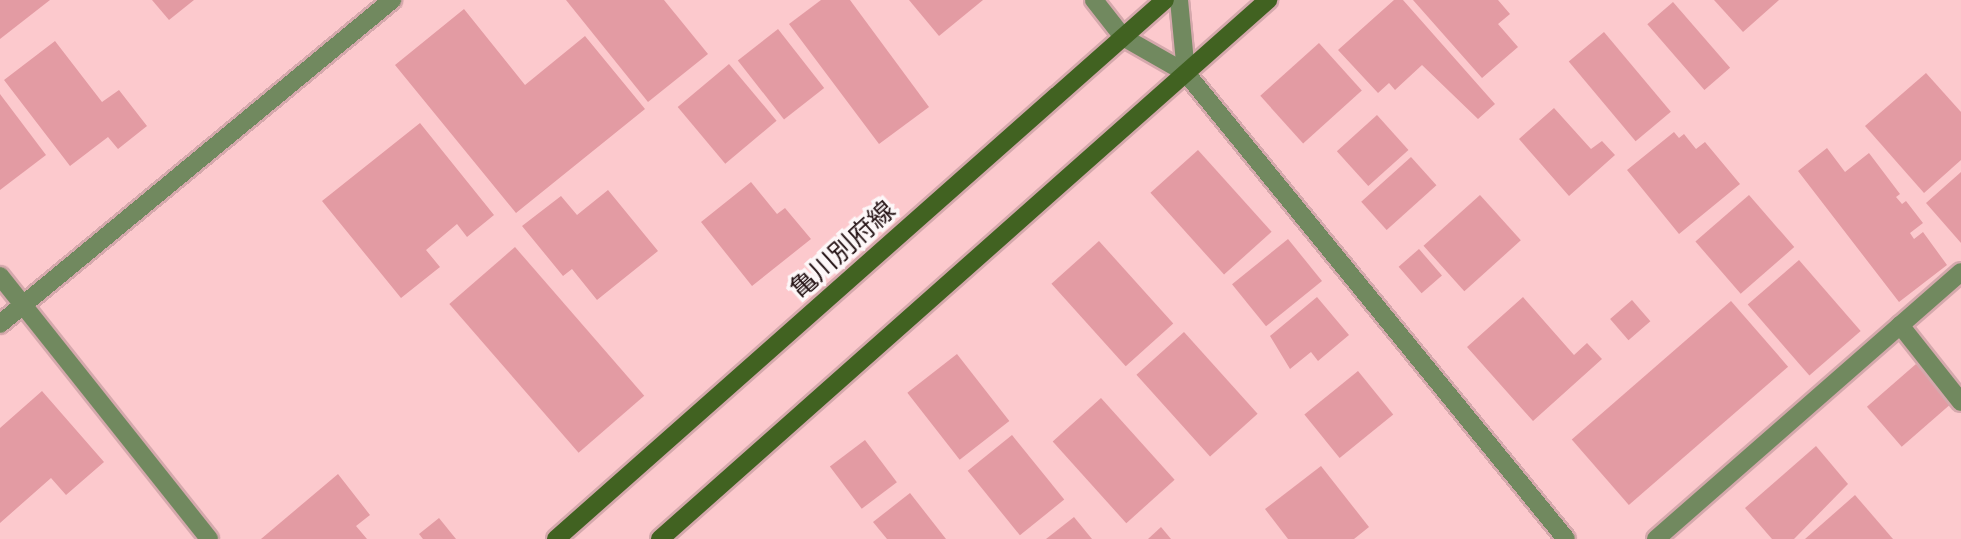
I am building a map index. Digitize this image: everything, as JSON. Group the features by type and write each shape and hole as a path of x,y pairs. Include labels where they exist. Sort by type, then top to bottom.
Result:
{"main road":[{"name":"亀川別府線","path":"556,539 1165,0"},
{"path":"660,539 1268,0"}],"street":[{"path":"0,324 392,0"},
{"path":"1094,0 1123,37 1185,73 1566,539"},
{"path":"1179,0 1185,73"},
{"path":"1656,539 1961,272"},
{"path":"0,276 209,539"},
{"path":"1900,325 1961,402"}],"building":[{"path":"0,0 50,0 0,39"},
{"path":"152,0 194,0 169,20"},
{"path":"566,0 664,0 708,54 648,102"},
{"path":"821,0 850,0 929,107 879,144 789,24"},
{"path":"909,0 983,0 939,36"},
{"path":"1394,0 1403,0 1495,104 1478,119 1422,65 1395,90 1389,83 1378,93 1338,50"},
{"path":"1413,0 1498,0 1510,14 1498,24 1518,47 1482,78"},
{"path":"1714,0 1779,0 1743,32"},
{"path":"1673,2 1730,68 1704,90 1647,24"},
{"path":"464,9 525,85 585,36 645,109 516,213 395,65"},
{"path":"778,29 824,88 784,119 738,60"},
{"path":"1604,32 1671,112 1636,141 1569,62"},
{"path":"55,41 102,102 119,90 147,126 118,149 108,137 70,166 4,80"},
{"path":"1319,43 1362,91 1303,143 1260,96"},
{"path":"729,64 777,121 725,164 678,107"},
{"path":"1926,73 1961,112 1961,160 1924,193 1865,126"},
{"path":"0,94 46,155 0,190"},
{"path":"1554,108 1591,149 1602,141 1615,155 1569,196 1519,139"},
{"path":"1377,115 1408,150 1368,186 1337,151"},
{"path":"420,123 494,215 467,237 457,224 426,250 440,267 401,298 322,201"},
{"path":"1674,132 1679,138 1684,134 1696,149 1705,142 1740,184 1679,234 1627,170"},
{"path":"1827,148 1845,172 1869,153 1900,194 1896,197 1902,204 1906,201 1923,223 1910,233 1914,239 1923,232 1947,265 1899,302 1798,171"},
{"path":"1198,150 1272,232 1224,275 1150,193"},
{"path":"1411,157 1436,185 1387,230 1361,202"},
{"path":"1961,172 1961,243 1926,203"},
{"path":"751,182 777,214 785,208 811,239 752,286 701,222"},
{"path":"608,190 658,251 597,300 572,269 563,276 522,226 561,196 577,215"},
{"path":"1480,195 1521,240 1464,291 1424,246"},
{"path":"1749,195 1794,247 1741,294 1695,242"},
{"path":"1288,239 1322,281 1266,326 1232,284"},
{"path":"1099,241 1173,323 1126,366 1051,284"},
{"path":"515,247 644,396 579,453 449,304"},
{"path":"1419,249 1442,275 1422,293 1399,267"},
{"path":"1799,260 1861,331 1809,376 1748,305"},
{"path":"1317,297 1349,335 1318,361 1311,352 1290,369 1270,336"},
{"path":"1523,297 1574,355 1587,343 1602,359 1533,421 1467,347"},
{"path":"1632,300 1650,321 1628,340 1610,319"},
{"path":"1731,301 1788,367 1629,505 1572,439"},
{"path":"1184,332 1258,414 1210,457 1136,375"},
{"path":"957,354 1009,421 960,460 907,393"},
{"path":"1916,364 1951,404 1902,447 1867,407"},
{"path":"1358,371 1393,415 1340,458 1304,414"},
{"path":"42,391 104,462 66,495 51,478 0,523 0,428"},
{"path":"1101,398 1175,480 1126,523 1053,441"},
{"path":"1012,435 1064,500 1020,535 968,471"},
{"path":"865,440 897,482 862,509 830,466"},
{"path":"1816,446 1848,484 1794,539 1772,539 1745,508"},
{"path":"1321,466 1369,527 1354,539 1288,539 1265,509"},
{"path":"338,474 370,515 356,526 367,539 261,539"},
{"path":"910,493 946,539 887,539 873,522"},
{"path":"1855,495 1893,539 1805,539"},
{"path":"1074,517 1092,539 1046,539"},
{"path":"439,518 456,539 423,539 419,534"},
{"path":"1161,527 1171,539 1148,539"}]}
